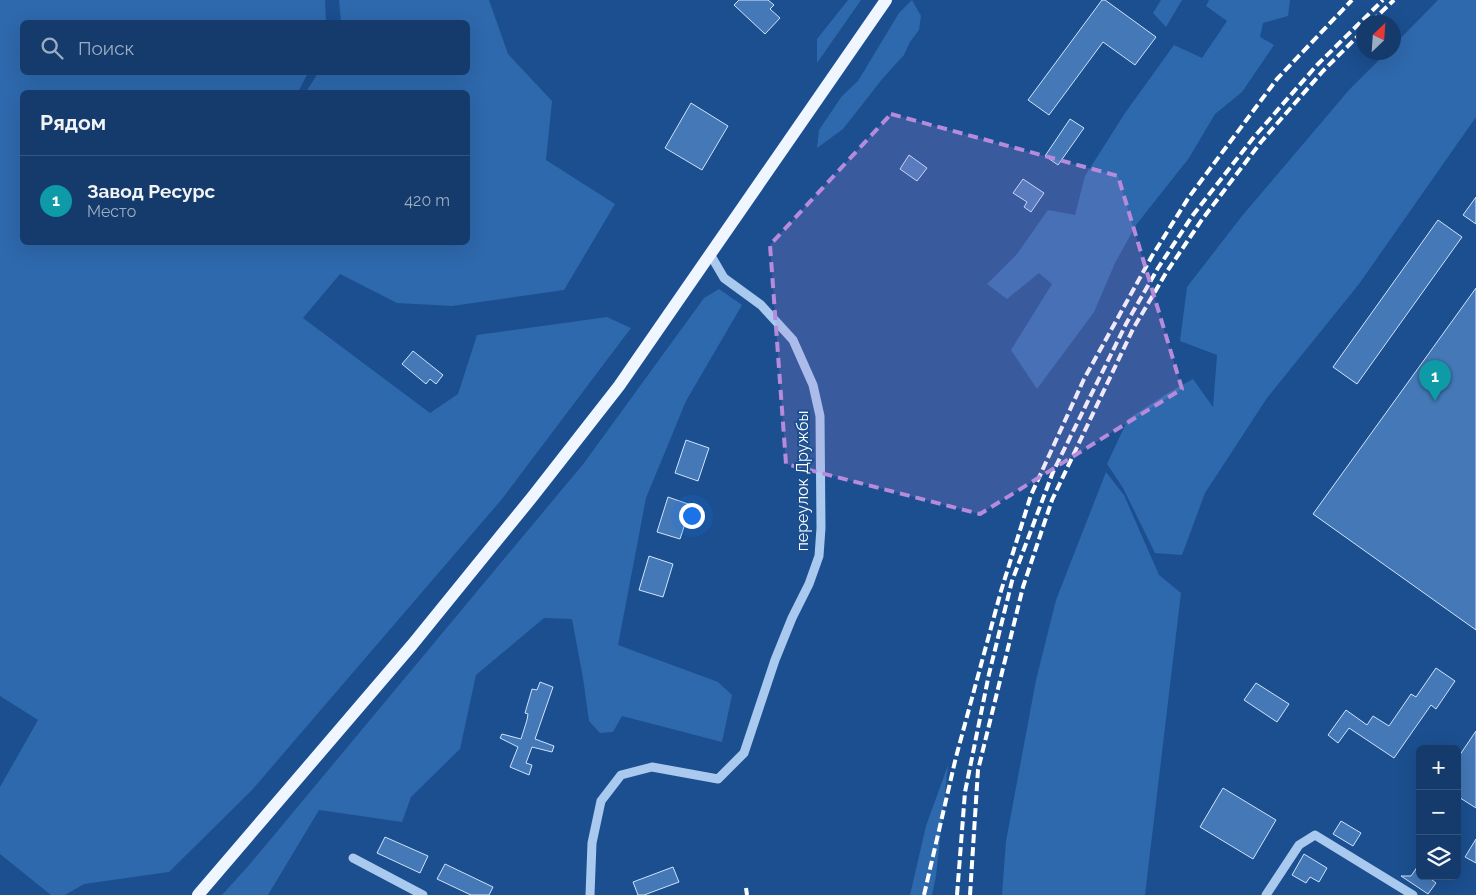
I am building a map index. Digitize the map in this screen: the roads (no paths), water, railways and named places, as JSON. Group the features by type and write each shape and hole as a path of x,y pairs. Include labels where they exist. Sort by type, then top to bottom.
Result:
{"main road":[{"path":"198,895 412,645 534,496 619,386 886,0"}],"street":[{"name":"переулок Дружбы","path":"590,895 592,843 601,801 621,775 652,767 718,779 744,752 775,660 792,618 809,584 819,556 821,528 820,416 813,385 794,340 761,305 724,278 710,254"},
{"path":"1266,895 1299,845 1315,835 1413,895"},
{"path":"353,858 423,895"}],"railway":[{"path":"924,895 956,757 1001,591 1031,495 1084,379 1152,256 1189,197 1277,79 1352,0"},
{"path":"957,895 965,792 989,674 1012,581 1053,472 1126,324 1158,268 1193,215 1254,137 1317,65 1383,0"},
{"path":"1378,15 1394,0"},
{"path":"970,895 978,770 1023,587 1052,500 1133,329 1166,273 1201,221 1261,142 1323,71 1356,38"},
{"path":"746,888 747,895"}],"place":[{"name":"Завод Ресурс","path":"1435,401"}]}
